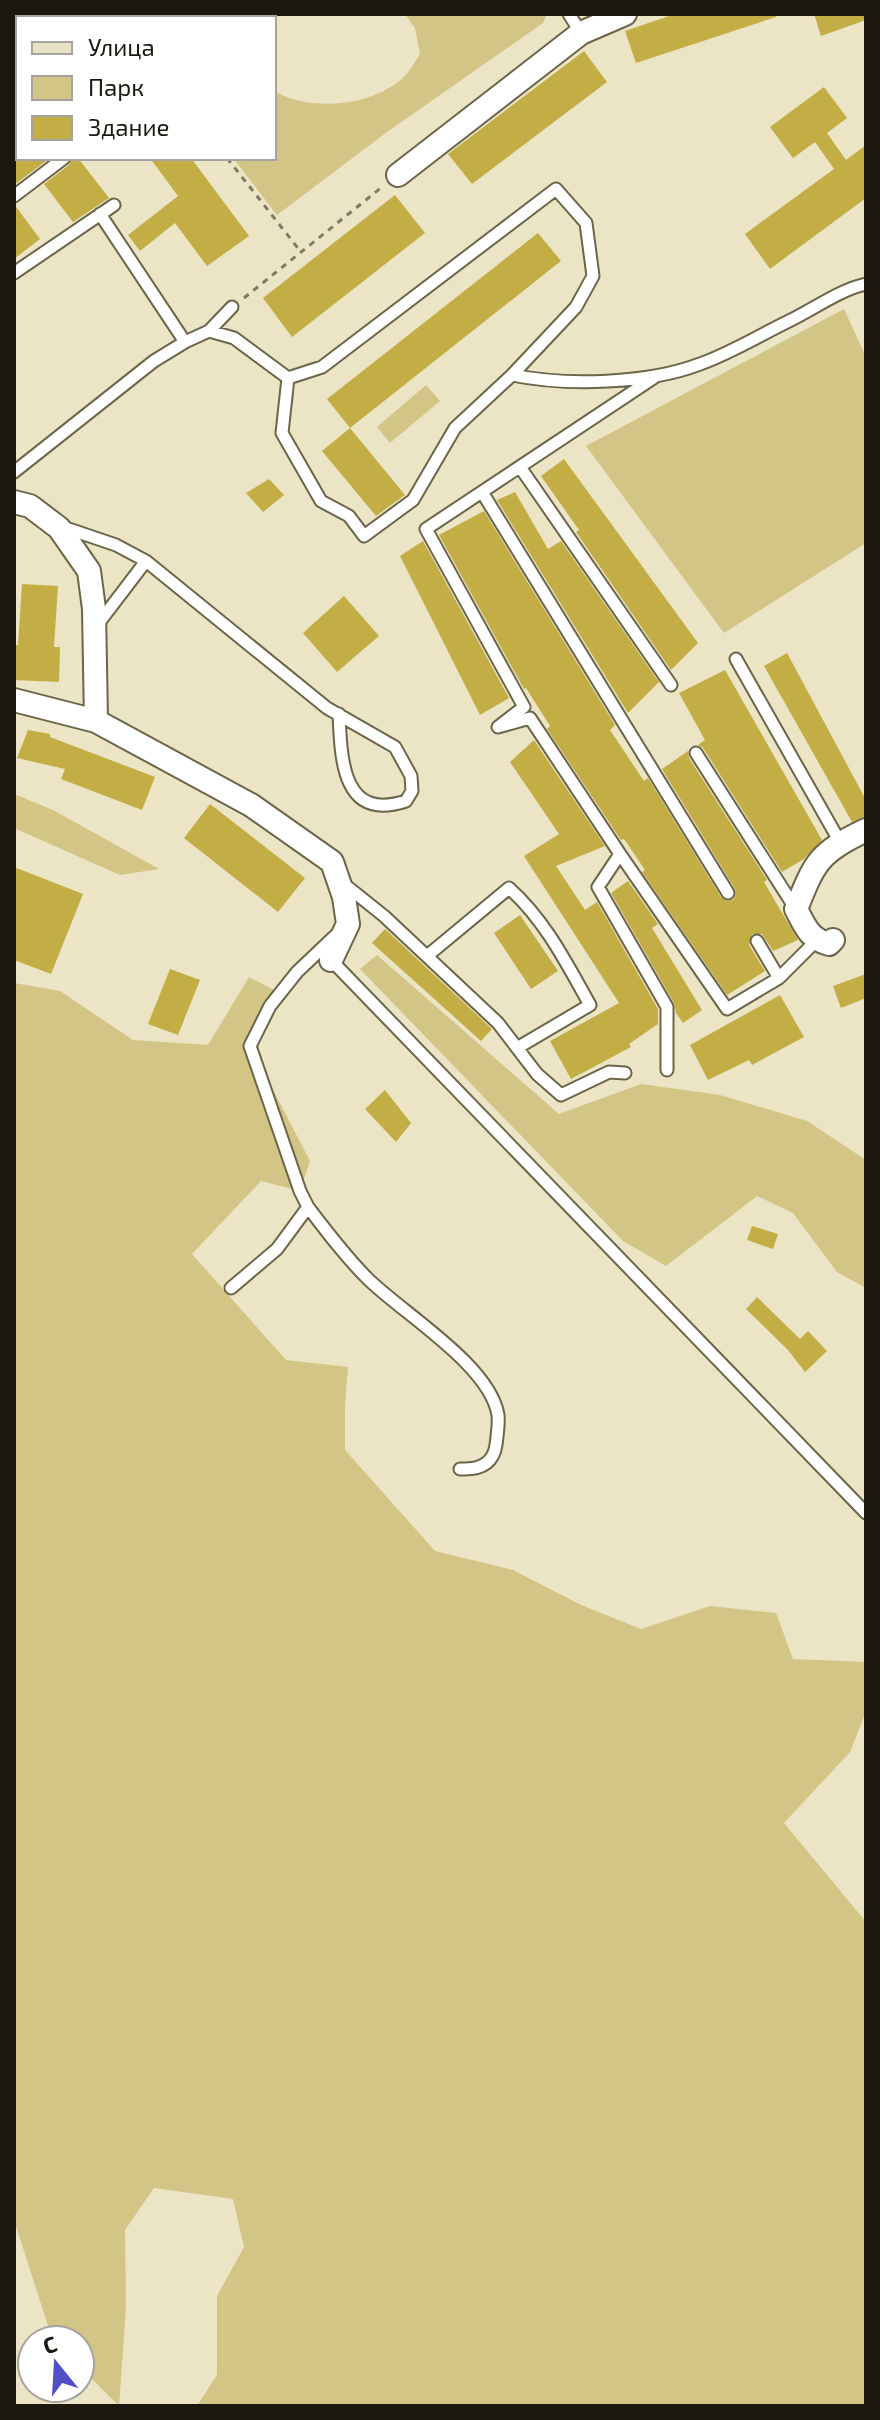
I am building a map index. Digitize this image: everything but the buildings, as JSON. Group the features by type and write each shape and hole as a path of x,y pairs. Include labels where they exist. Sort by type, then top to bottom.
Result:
{"street":[{"path":"398,175 575,23 625,14"},
{"path":"14,502 30,506 59,528 89,571 95,628 96,721"},
{"path":"14,700 96,721 251,805 332,862 348,924 331,960"},
{"path":"825,940 809,934 796,909 812,869 840,842 866,830"}],"lane":[{"path":"14,196 61,160"},
{"path":"556,189 586,223 593,276 576,307 512,375 455,428 413,500 364,536 349,516 321,501 282,433 288,378 322,367 556,189"},
{"path":"14,273 114,205"},
{"path":"100,214 185,342"},
{"path":"512,375 546,382 655,377 701,364 852,287 866,284"},
{"path":"14,472 129,380 185,342 209,331 232,307"},
{"path":"209,331 234,338 288,378"},
{"path":"655,377 426,529 524,707 498,727 530,718 727,1009 779,978 825,940"},
{"path":"520,467 671,685"},
{"path":"482,492 728,893"},
{"path":"53,524 116,545 146,561 339,714 395,747 411,776 412,791 406,801 389,807 373,805 357,795 341,763 339,714"},
{"path":"95,628 146,561"},
{"path":"736,659 840,842"},
{"path":"696,753 796,909"},
{"path":"620,854 598,887 667,1007 667,1070"},
{"path":"337,878 384,916 498,1023 537,1074 561,1095 609,1072 625,1073"},
{"path":"427,956 509,888 528,905 590,1005 517,1048"},
{"path":"348,924 297,972 270,1006 250,1046 308,1207 347,1258 383,1295 448,1344 491,1396 498,1416 494,1455 485,1466 460,1469"},
{"path":"757,941 779,978"},
{"path":"331,960 866,1513"},
{"path":"231,1288 277,1249 308,1207"}],"path":[{"path":"229,160 301,252"},
{"path":"232,307 398,175"}],"green space":[{"path":"405,14 546,16 543,23 387,132 277,215 235,160 276,160 276,92 289,98 324,104 343,103 378,94 406,75 420,54 415,28"},
{"path":"844,309 866,357 866,543 724,633 586,446"},
{"path":"426,385 440,401 390,443 377,427"},
{"path":"14,794 53,810 159,869 120,875 14,828"},
{"path":"377,955 559,1114 641,1084 720,1095 807,1121 866,1160 866,1288 837,1272 793,1213 757,1196 666,1266 623,1241 360,969"},
{"path":"249,977 274,990 256,1057 310,1161 300,1191 261,1181 192,1254 286,1360 348,1367 345,1450 435,1551 513,1570 581,1605 641,1629 710,1606 776,1613 793,1659 866,1662 866,1711 850,1752 784,1823 866,1922 866,2406 197,2406 217,2375 217,2296 244,2247 233,2199 154,2188 125,2230 126,2307 119,2406 96,2383 96,2324 47,2324 14,2220 14,983 60,991 133,1040 208,1045"}]}
